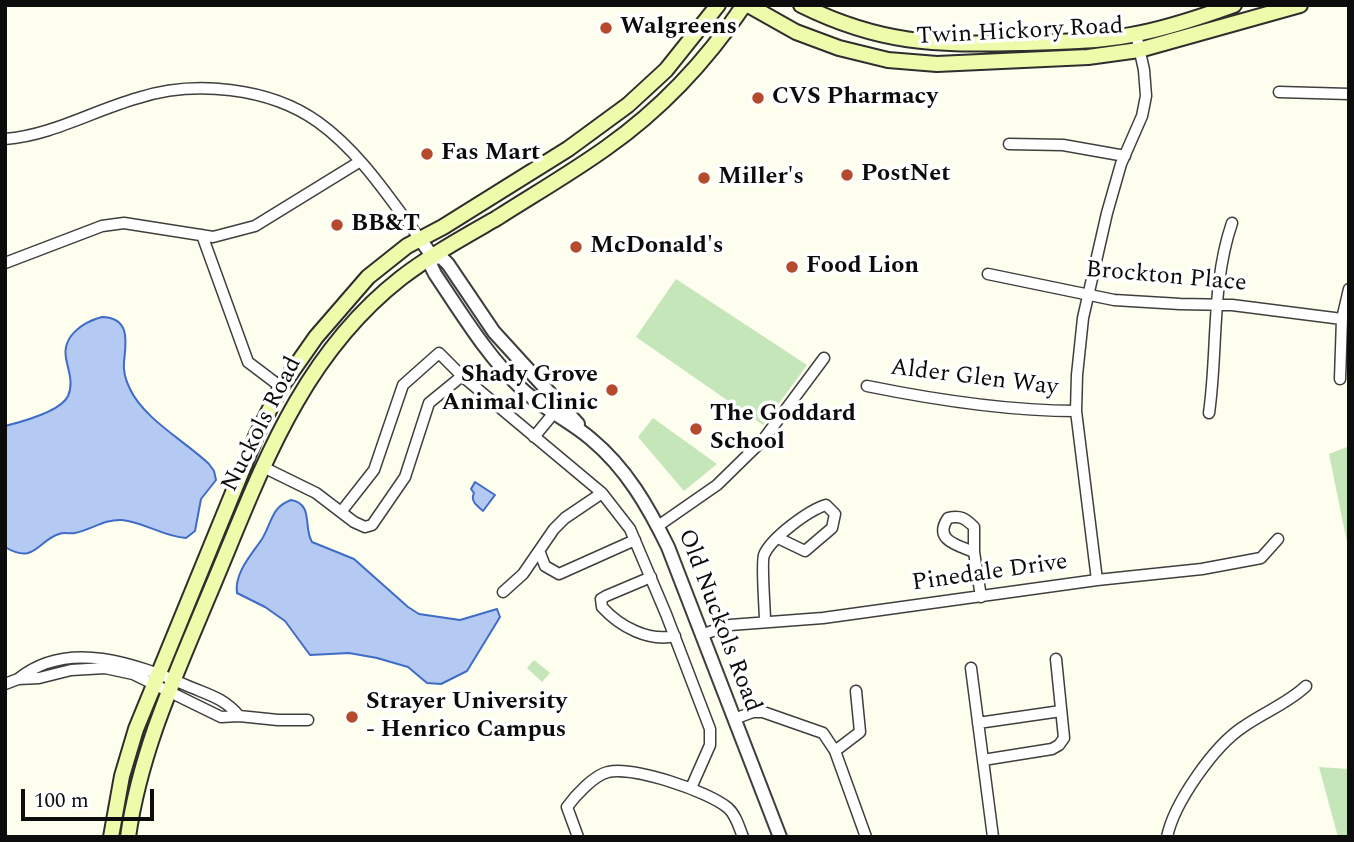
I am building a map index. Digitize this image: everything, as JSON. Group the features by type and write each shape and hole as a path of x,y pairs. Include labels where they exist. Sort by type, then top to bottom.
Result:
{"main road":[{"name":"Nuckols Road","path":"111,837 122,776 136,729 156,679 251,448 281,387 316,337 368,277 407,246 466,214 568,149 628,105 666,70 718,5"},
{"name":"Nuckols Road","path":"128,837 141,770 171,686 263,467 303,389 328,350 394,283 432,256 582,165 633,127 693,70 746,5"},
{"name":"Twin Hickory Road","path":"746,5 812,39 855,53 888,60 937,64 1088,57 1139,50 1300,5"},
{"name":"Twin Hickory Road","path":"801,5 841,24 892,38 950,44 1082,41 1136,34 1179,24 1234,5"},
{"path":"813,5 841,24"}],"street":[{"path":"1097,580 1076,411 1077,375 1083,318 1108,213 1125,156 1142,116 1146,96 1144,70 1136,34"},
{"path":"5,139 35,136 157,92 216,89 268,99 304,114 331,133 359,162 420,239"},
{"path":"1279,92 1349,94"},
{"path":"1009,144 1063,145 1125,156"},
{"path":"5,263 102,226 124,223 213,237 255,226 359,162"},
{"path":"1209,414 1224,247 1232,223"},
{"path":"202,235 247,362 281,387"},
{"name":"Old Nuckols Road","path":"420,239 432,256 431,266 435,274 489,353 524,391 590,438"},
{"name":"Old Nuckols Road","path":"432,256 442,258 448,264 494,332 621,469 645,502 668,547 780,837"},
{"name":"Brockton Place","path":"988,275 1114,300 1218,304 1277,309 1342,319"},
{"path":"1340,379 1342,319 1349,289"},
{"path":"341,512 374,470 403,385 439,353 602,494 616,508 630,529 675,636 705,716 710,737 691,788"},
{"path":"658,526 717,485 763,440 824,358"},
{"path":"263,467 316,493 361,526 372,525 405,477 429,403 463,376"},
{"name":"Alder Glen Way","path":"867,387 987,407 1027,411 1076,411"},
{"path":"534,437 553,414"},
{"path":"503,592 523,574 540,553 554,529 602,494"},
{"path":"765,621 762,562 764,555 778,538 818,508 827,506 835,514 832,528 804,551 778,538"},
{"path":"540,553 545,566 559,574 635,540"},
{"name":"Pinedale Drive","path":"701,635 730,625 824,618 1097,580 1202,569 1261,558 1278,540"},
{"path":"974,552 981,597"},
{"path":"651,577 601,599 602,607 625,627 656,638 675,636"},
{"path":"5,684 18,679 33,667 72,658 110,659 171,686 221,717 308,720"},
{"path":"983,760 1052,749 1065,738 1056,659"},
{"path":"971,668 993,837"},
{"path":"171,686 228,703 239,716"},
{"path":"1167,837 1180,802 1226,740 1251,721 1293,699 1306,686"},
{"path":"835,751 860,732 856,691"},
{"path":"978,723 1062,710"},
{"path":"734,719 753,712 763,712 823,733 835,751 866,837"},
{"path":"578,837 567,807 606,772 619,771 691,788 725,805 731,811 743,837"}],"green space":[{"path":"676,279 807,365 763,425 636,337"},
{"path":"653,418 717,464 684,491 638,437"},
{"path":"1349,446 1349,552 1329,454"},
{"path":"534,660 550,673 542,682 527,668"},
{"path":"1319,767 1349,769 1349,837 1338,837"}],"water":[{"path":"102,317 118,322 125,332 124,372 136,400 155,420 209,464 216,480 201,499 195,531 186,538 130,521 115,520 75,533 59,534 29,553 15,552 5,547 5,426 40,415 64,401 71,386 66,358 67,343 81,326"},
{"path":"475,482 495,495 483,511 474,501 471,489"},
{"path":"291,500 303,506 312,542 354,559 419,614 460,620 497,609 500,617 467,671 441,684 427,683 408,667 377,658 349,653 310,655 285,621 237,593 238,578 245,564 276,511"}],"place":[{"name":"Walgreens","path":"606,28"},
{"name":"CVS Pharmacy","path":"758,98"},
{"name":"Fas Mart","path":"427,154"},
{"name":"PostNet","path":"847,175"},
{"name":"Miller's","path":"704,178"},
{"name":"BB&T","path":"337,225"},
{"name":"McDonald's","path":"576,247"},
{"name":"Food Lion","path":"792,267"},
{"name":"Shady Grove Animal Clinic","path":"612,390"},
{"name":"The Goddard School","path":"696,429"},
{"name":"Strayer University - Henrico Campus","path":"352,717"}]}
